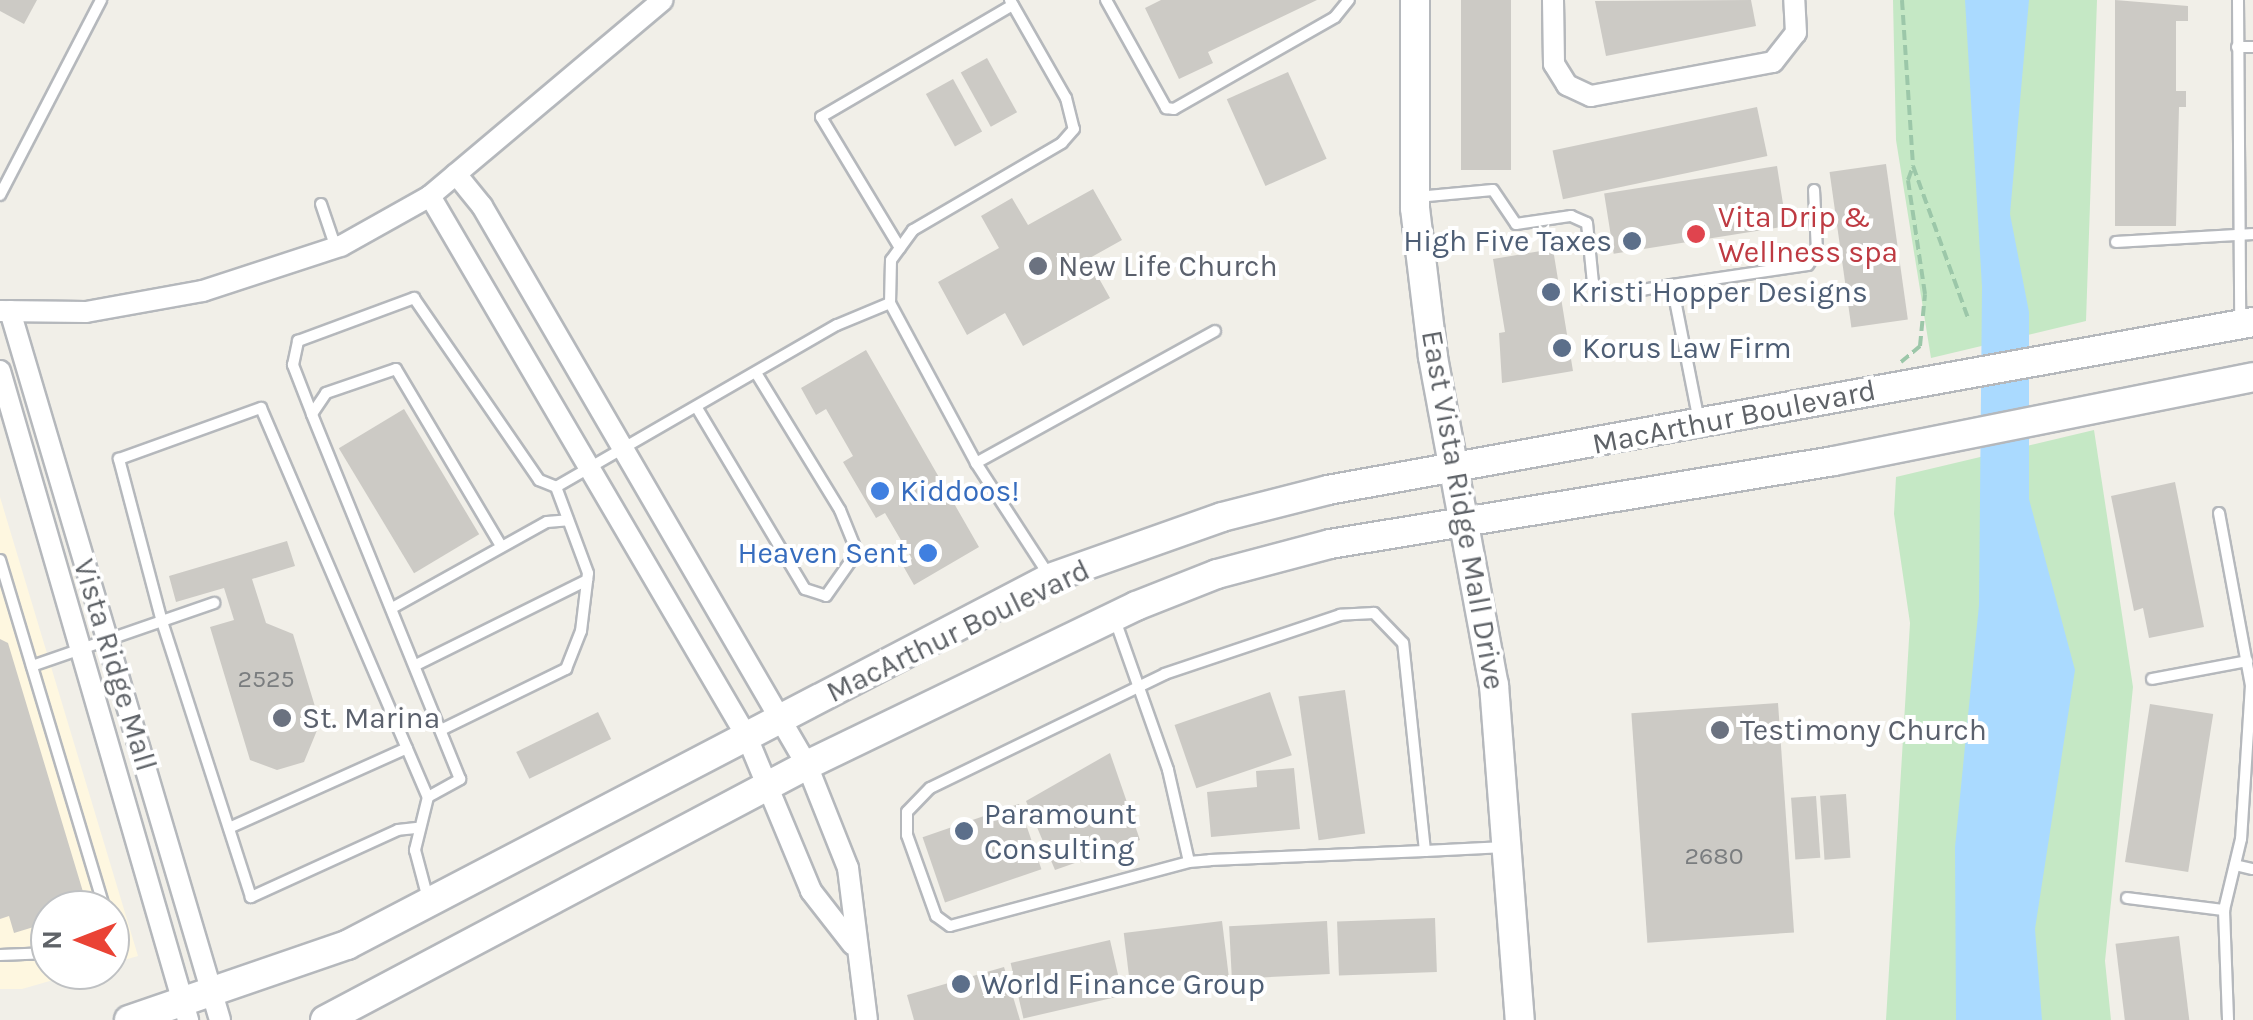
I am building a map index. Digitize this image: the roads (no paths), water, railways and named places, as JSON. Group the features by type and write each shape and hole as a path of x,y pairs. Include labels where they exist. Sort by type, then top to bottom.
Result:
{"main road":[{"name":"East Vista Ridge Mall Drive","path":"1415,0 1415,198 1452,467 1494,685 1511,847 1520,1020"},
{"name":"MacArthur Boulevard","path":"129,1020 217,1008 430,906 1050,578 1252,508 1452,467 1701,426 1940,376 2247,323"},
{"name":"MacArthur Boulevard","path":"325,1020 807,765 1114,617 1266,559 2069,416 2253,378"}],"street":[{"name":"Vista Ridge Mall","path":"217,1008 5,311 86,312 203,291 336,248 430,196 663,0"},
{"path":"1553,0 1554,64 1567,85 1603,95 1773,62 1792,45 1794,0"},
{"path":"456,174 626,450 807,765 848,868 853,944 867,1020"},
{"path":"430,196 747,737 811,891 853,944"},
{"name":"Vista Ridge Mall","path":"0,371 78,652 186,1013"}],"lane":[{"path":"0,195 100,0"},
{"path":"1106,0 1166,108 1174,109 1335,18 1349,0"},
{"path":"2238,0 2237,238 2247,323"},
{"path":"900,248 821,118 1012,2 1066,98 1074,129 1062,143 912,230 900,248 891,260 890,303 976,463 1050,578"},
{"path":"2237,47 2253,47"},
{"path":"1415,198 1493,190 1516,224 1571,216 1587,223 1593,283 1612,296 1808,265 1817,252 1814,190"},
{"path":"321,204 336,248"},
{"path":"2116,242 2237,238 2253,234"},
{"path":"1672,285 1701,426"},
{"path":"430,906 416,828 428,797 460,779 445,728 292,365 298,341 414,298 422,301 538,480 556,487 587,580 581,631 566,669 445,728"},
{"path":"556,487 837,325 890,303"},
{"path":"976,463 1215,331"},
{"path":"312,414 326,393 396,369 501,546"},
{"path":"697,408 804,589 826,596 857,552 840,510 756,373"},
{"path":"416,828 251,897 162,622 119,459 260,408 428,797"},
{"path":"2220,513 2249,634 2250,744 2236,865 2224,910 2228,1020"},
{"path":"394,607 547,522 568,520"},
{"path":"0,560 99,890"},
{"path":"418,664 587,580"},
{"path":"32,666 214,603"},
{"path":"1425,851 1403,644 1374,613 1340,615 1139,686 914,797 906,835 936,916 950,926 1188,862 1425,851 1511,847"},
{"path":"1114,617 1168,770 1188,862"},
{"path":"2152,679 2247,661"},
{"path":"228,828 407,748"},
{"path":"2236,865 2253,869"},
{"path":"2127,898 2224,910"},
{"path":"0,955 30,954"}],"water":[{"path":"1965,0 2029,0 2010,214 2029,312 2029,499 2075,670 2035,929 2042,1020 1956,1020 1955,847 1979,605 1982,287"}],"place":[{"name":"Vita Drip & Wellness spa","path":"1696,234"},
{"name":"High Five Taxes","path":"1632,241"},
{"name":"New Life Church","path":"1038,266"},
{"name":"Kristi Hopper Designs","path":"1551,292"},
{"name":"Korus Law Firm","path":"1562,348"},
{"name":"Kiddoos!","path":"880,491"},
{"name":"Heaven Sent","path":"928,553"},
{"name":"St. Marina","path":"282,718"},
{"name":"Testimony Church","path":"1720,730"},
{"name":"Paramount Consulting","path":"964,831"},
{"name":"World Finance Group","path":"961,984"}]}
